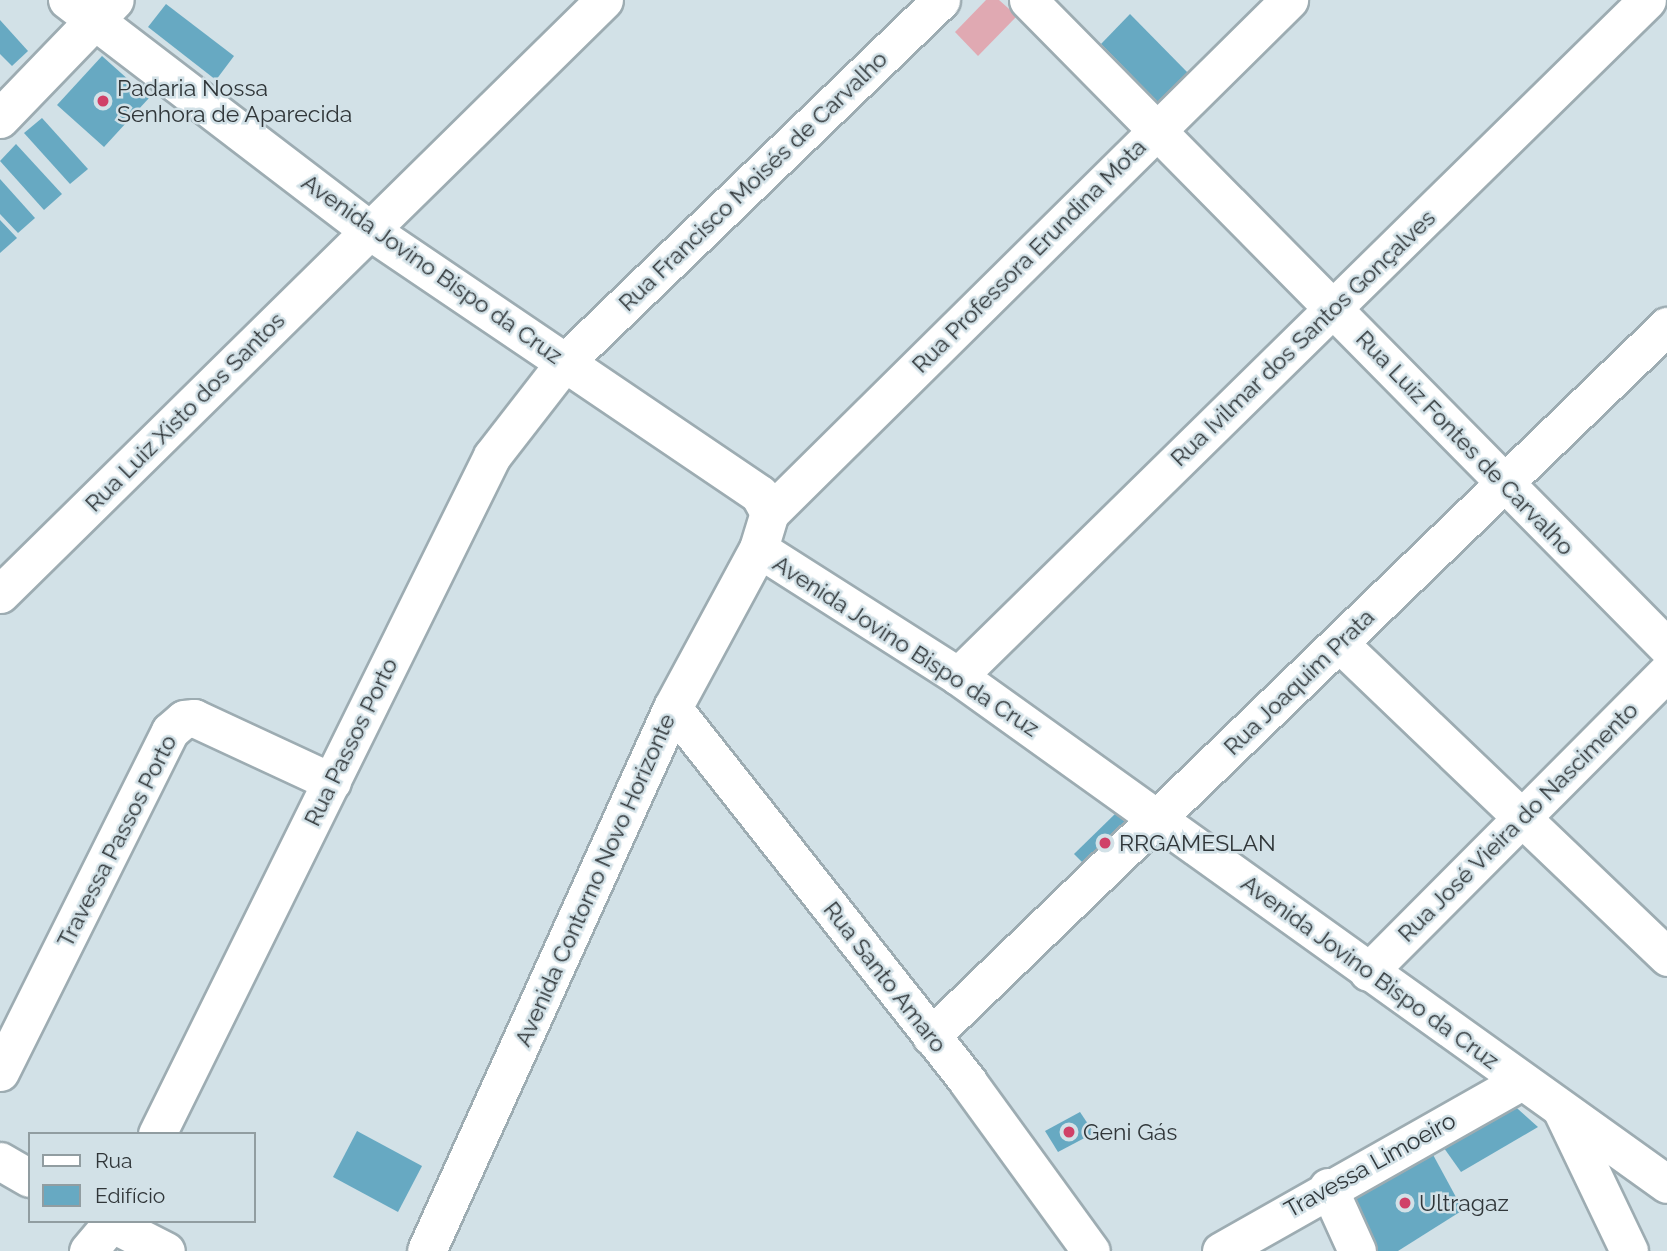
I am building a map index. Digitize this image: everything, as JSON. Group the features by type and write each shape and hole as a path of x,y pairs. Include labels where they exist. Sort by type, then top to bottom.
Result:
{"main road":[{"name":"Avenida Jovino Bispo da Cruz","path":"93,7 369,230 760,495 770,513"},
{"path":"0,119 93,7"},
{"name":"Avenida Contorno Novo Horizonte","path":"427,1251 673,708 759,550 770,513"}],"street":[{"name":"Rua Luiz Xisto dos Santos","path":"1,592 604,0"},
{"name":"Rua Francisco Moisés de Carvalho","path":"565,362 941,0"},
{"name":"Rua Luiz Fontes de Carvalho","path":"1028,0 1334,308 1501,482 1667,647"},
{"name":"Rua Professora Erundina Mota","path":"770,513 1289,0"},
{"name":"Rua Ivilmar dos Santos Gonçalves","path":"958,676 1647,0"},
{"name":"Rua Joaquim Prata","path":"931,1036 1340,644 1501,482 1667,326"},
{"name":"Rua Passos Porto","path":"158,1132 492,456 565,362"},
{"name":"Avenida Jovino Bispo da Cruz","path":"759,550 958,676 1158,817 1520,1082 1560,1107 1667,1184"},
{"path":"1340,644 1667,957"},
{"name":"Rua José Vieira do Nascimento","path":"1368,972 1667,672"},
{"name":"Rua Santo Amaro","path":"673,708 931,1036 1091,1251"},
{"name":"Travessa Passos Porto","path":"0,1072 170,731 184,719 194,718 332,782"},
{"name":"Travessa Limoeiro","path":"1221,1251 1328,1187 1520,1082"},
{"path":"1560,1107 1629,1251"},
{"path":"0,1161 28,1177"},
{"path":"1328,1187 1357,1251"},
{"path":"88,1251 110,1223"},
{"path":"113,1223 166,1251"}],"shaded area":[{"path":"986,0 999,0 1017,16 978,56 955,32"}],"building":[{"path":"166,4 234,56 216,80 148,27"},
{"path":"1130,14 1189,74 1160,104 1101,44"},
{"path":"0,20 28,51 12,66 0,54"},
{"name":"Padaria Nossa Senhora de Aparecida","path":"102,56 149,98 104,147 57,105"},
{"path":"42,118 88,169 70,184 24,133"},
{"path":"16,144 62,194 44,210 0,161"},
{"path":"0,179 35,218 18,233 0,214"},
{"path":"0,220 17,238 0,253"},
{"name":"RRGAMESLAN","path":"1116,813 1135,832 1093,873 1074,854"},
{"path":"1509,1101 1538,1127 1461,1172 1439,1141"},
{"name":"Geni Gás","path":"1080,1112 1094,1133 1058,1152 1045,1131"},
{"path":"357,1131 422,1166 398,1212 333,1177"},
{"name":"Ultragaz","path":"1431,1151 1463,1210 1398,1251 1377,1251 1348,1196"}],"place":[{"name":"Padaria Nossa Senhora de Aparecida","path":"103,101"},
{"name":"RRGAMESLAN","path":"1105,843"},
{"name":"Geni Gás","path":"1069,1132"},
{"name":"Ultragaz","path":"1405,1203"}]}
